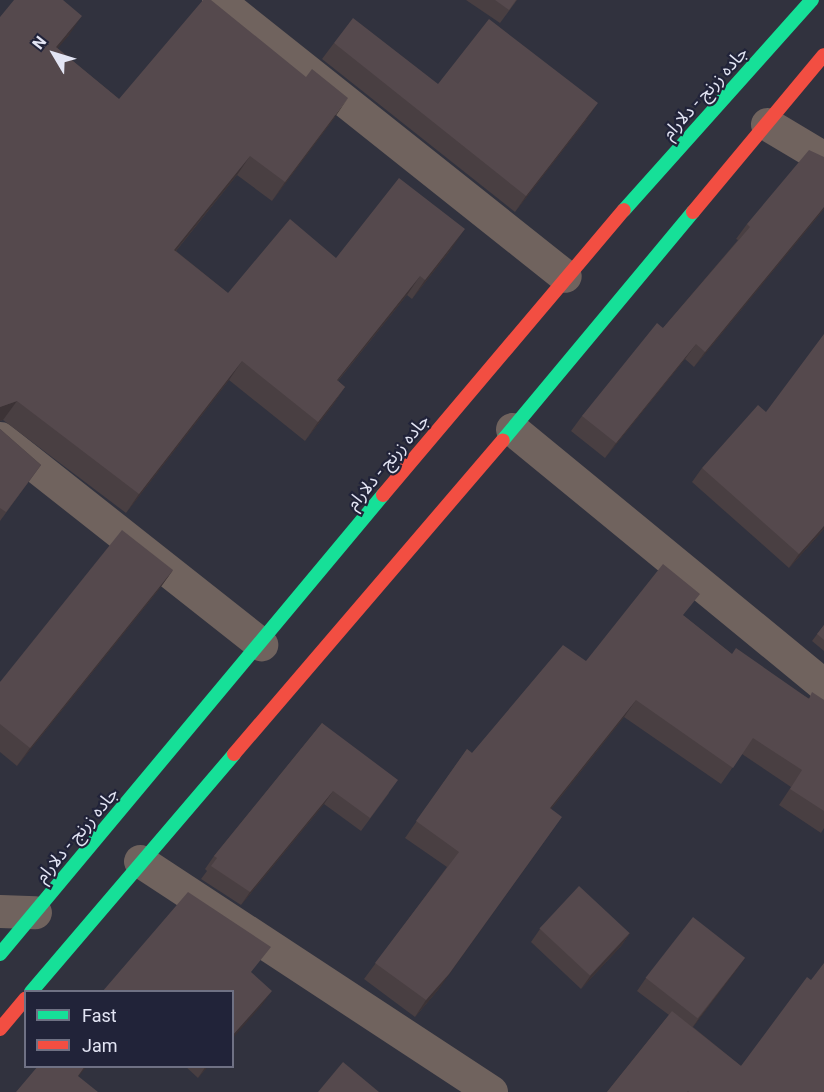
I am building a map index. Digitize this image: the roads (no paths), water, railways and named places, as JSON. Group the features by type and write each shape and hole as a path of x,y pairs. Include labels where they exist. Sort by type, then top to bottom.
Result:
{"highway":[{"name":"جاده زرنج - دلارام","path":"0,954 261,644 565,276 812,0"},
{"path":"33,990 140,861 512,429 824,55"},
{"path":"0,1029 24,1000"}],"street":[{"path":"218,0 565,276"},
{"path":"766,124 824,158"},
{"path":"512,429 824,686"},
{"path":"0,438 261,644"},
{"path":"140,861 491,1092"},
{"path":"0,911 34,912"}]}
